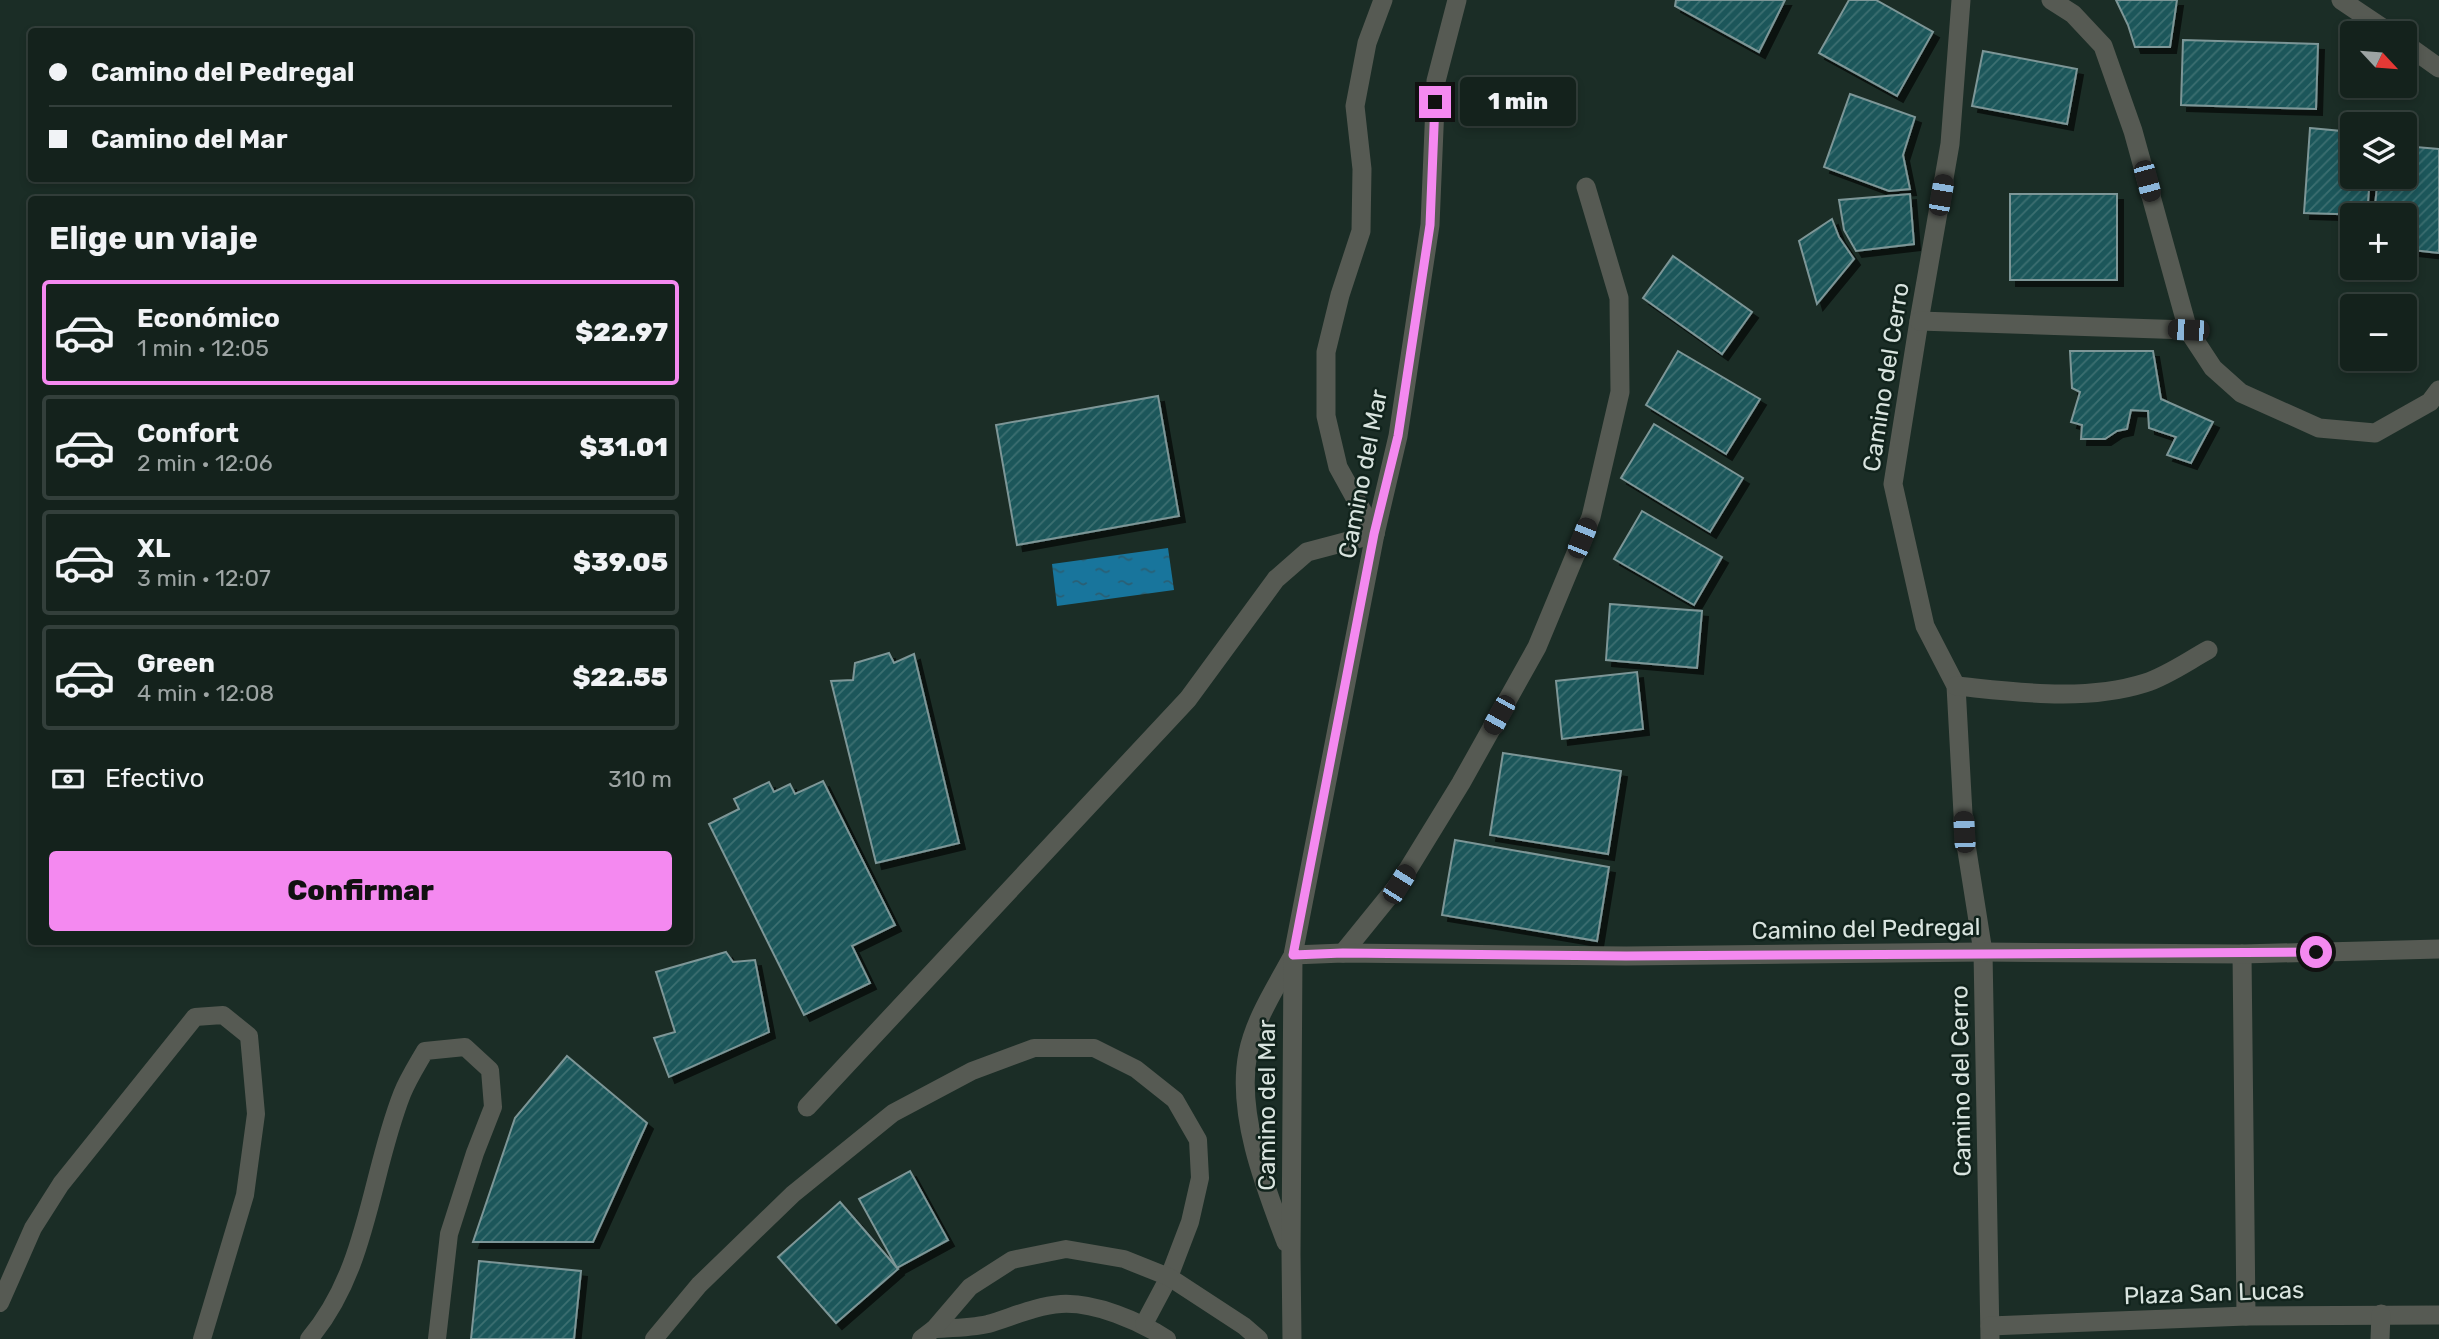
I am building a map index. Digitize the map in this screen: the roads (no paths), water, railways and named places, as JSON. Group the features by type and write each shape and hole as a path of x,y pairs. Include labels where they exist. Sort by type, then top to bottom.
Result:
{"street":[{"path":"807,1107 986,912 1180,708 1276,579 1307,552 1374,534 1338,467 1326,416 1326,352 1340,295 1362,231 1362,169 1355,106 1367,43 1384,0"},
{"name":"Camino del Mar","path":"1292,1339 1290,1254 1293,955 1374,534 1398,436 1430,225 1436,81 1457,0"},
{"name":"Camino del Cerro","path":"1961,0 1951,144 1893,484 1925,625 1956,686 1964,832 1983,953 1990,1333"},
{"path":"2051,0 2073,15 2103,46 2133,131 2188,330 2213,368 2241,393 2319,428 2375,433 2430,402 2439,390"},
{"path":"2341,0 2372,21"},
{"path":"2417,52 2439,68"},
{"path":"1343,953 1399,884 1461,783 1537,647 1591,517 1620,392 1619,298 1586,187"},
{"path":"1919,321 2188,330"},
{"path":"1956,686 2019,692 2096,692 2146,682 2208,650"},
{"name":"Camino del Pedregal","path":"1293,955 2242,954 2439,949"},
{"path":"2242,954 2246,1316"},
{"name":"Camino del Mar","path":"1290,1254 1261,1177 1246,1104 1248,1054 1262,1012 1293,955"},
{"path":"2380,1339 2381,1314"},
{"name":"Plaza San Lucas","path":"1990,1333 2246,1316 2439,1315"}],"lane":[{"path":"0,1303 33,1228 61,1184 195,1017 223,1015 249,1036 256,1114 244,1195 202,1339"},
{"path":"309,1339 350,1272 402,1093 425,1051 465,1047 489,1070 493,1107 449,1234 437,1339"},
{"path":"653,1339 699,1285 793,1194 893,1113 972,1071 1034,1048 1094,1048 1136,1069 1175,1100 1198,1140 1200,1178 1190,1222 1169,1278 1144,1324"},
{"path":"927,1334 970,1287 1012,1259 1066,1250 1124,1259 1169,1278 1244,1326 1259,1339"},
{"path":"927,1334 985,1324 1026,1311 1062,1304 1105,1310 1144,1324 1167,1339"}],"water":[{"path":"1168,548 1174,590 1057,606 1052,564"}]}
